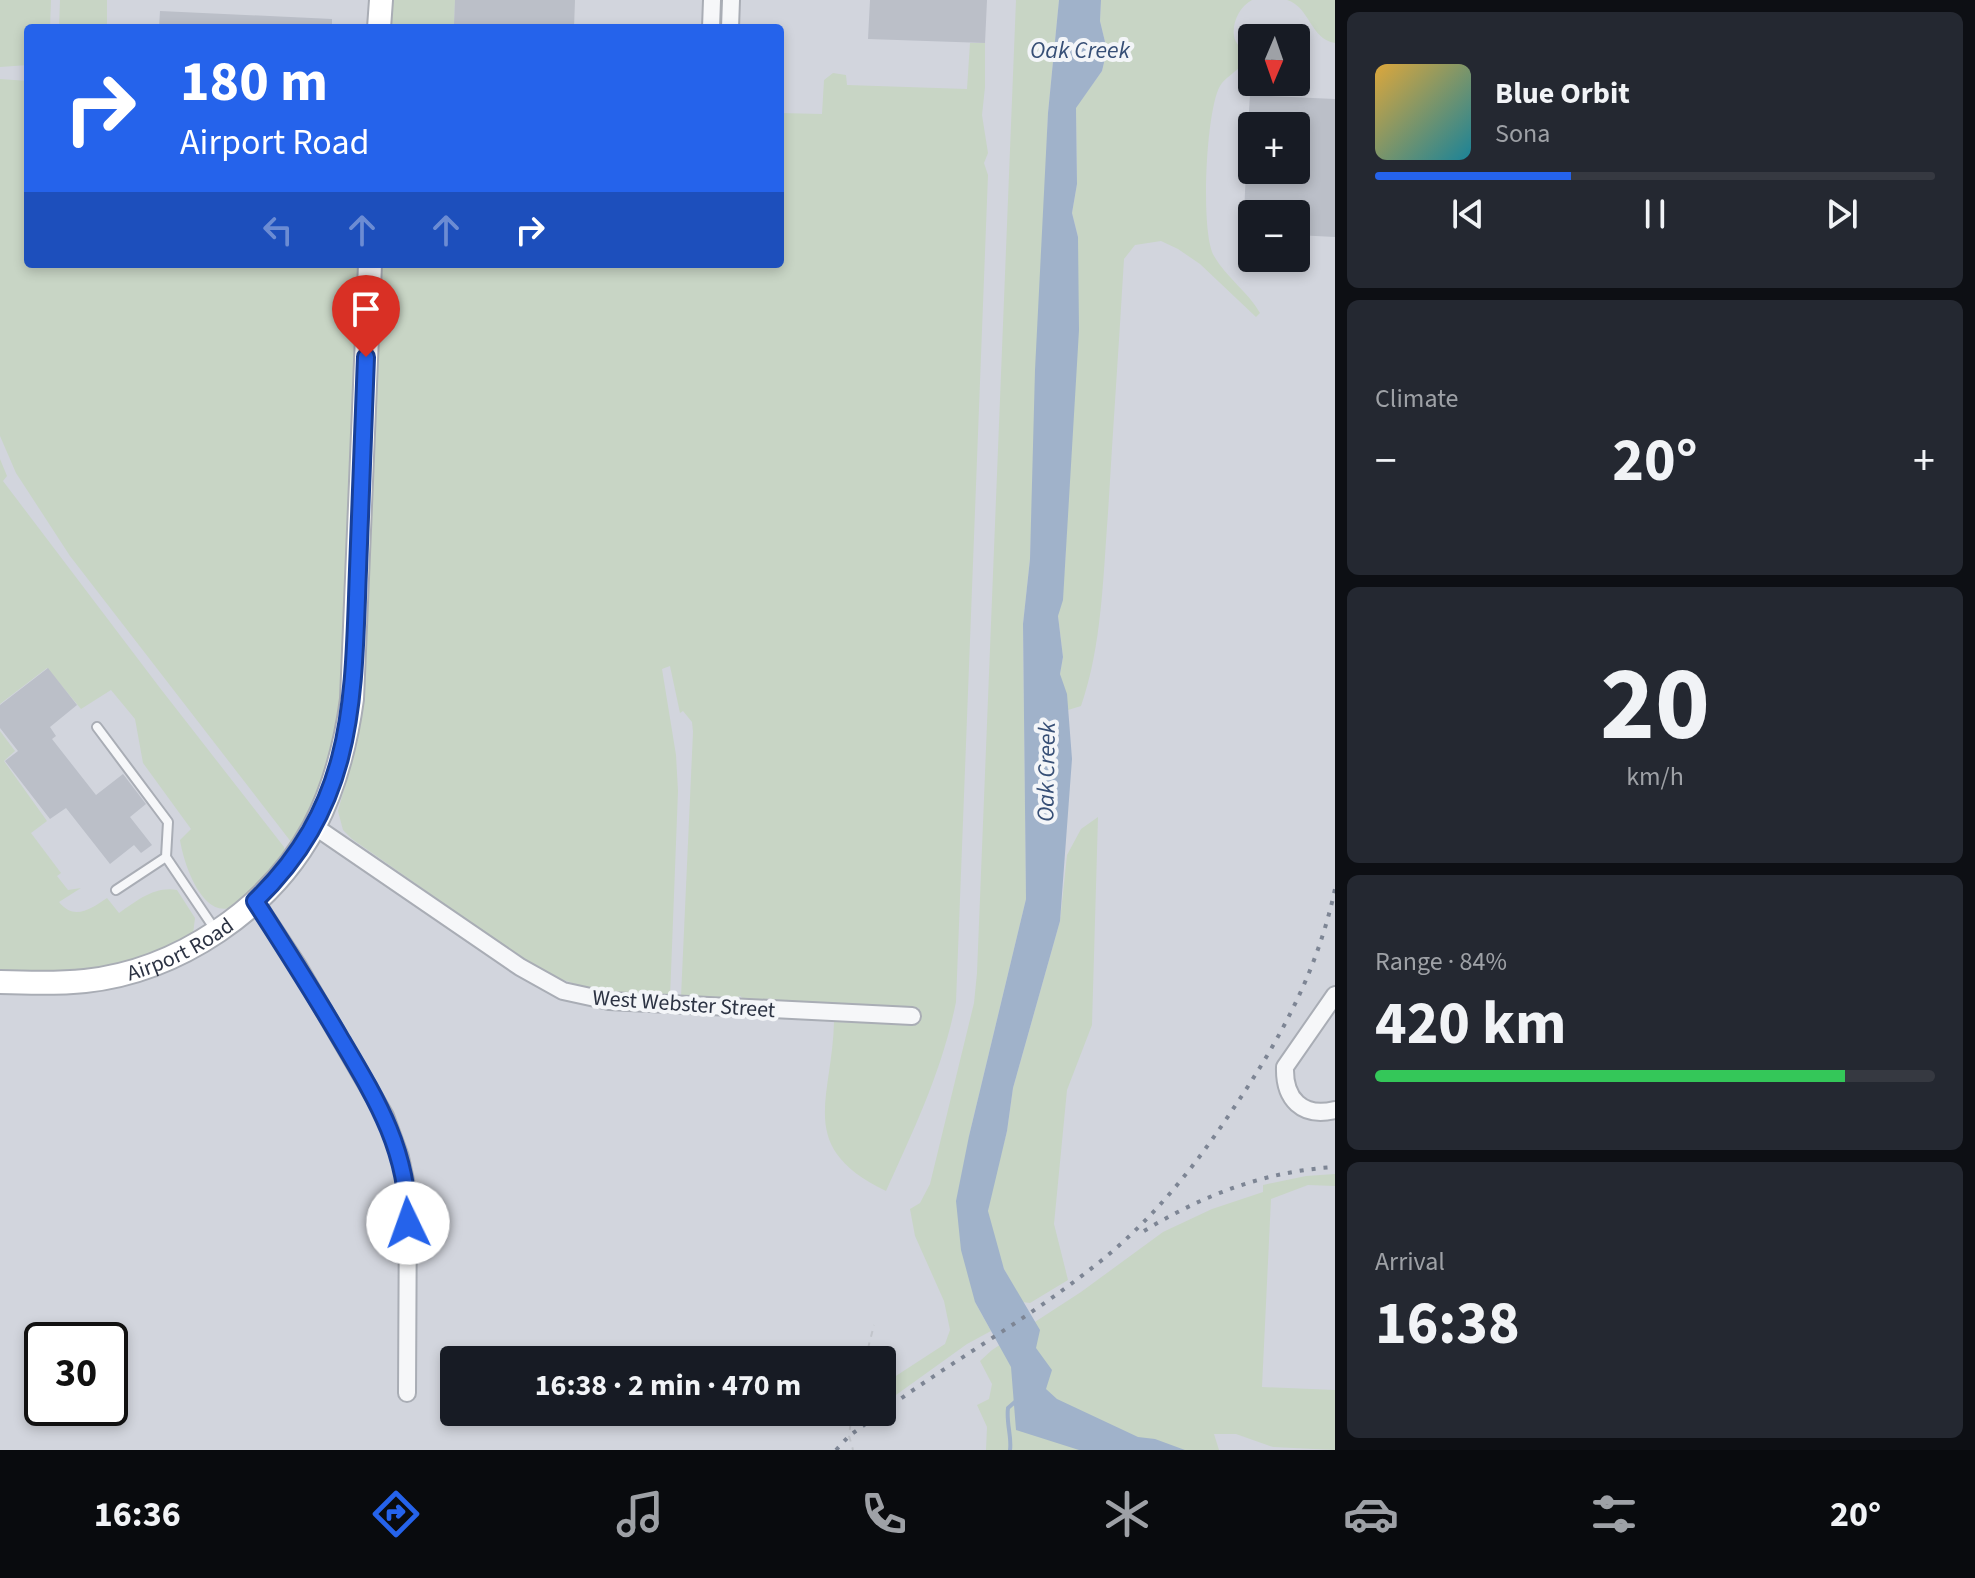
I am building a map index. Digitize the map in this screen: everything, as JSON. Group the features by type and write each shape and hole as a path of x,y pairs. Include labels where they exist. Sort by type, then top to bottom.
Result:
{"main road":[{"path":"379,24 381,0"},
{"name":"Airport Road","path":"0,982 51,984 87,981 119,975 178,954 217,932 255,901 294,859 314,826 341,758 352,699 370,268"}],"street":[{"path":"711,24 712,0"},
{"path":"730,24 731,0"},
{"name":"West Webster Street","path":"314,826 520,967 563,991 609,1001 912,1016"},
{"path":"255,901 298,966 385,1116 400,1157 408,1194 407,1393"},
{"path":"1335,995 1285,1067 1285,1079 1288,1092 1308,1111 1321,1113 1335,1110"}],"lane":[{"path":"97,727 168,822 166,857 217,932"},
{"path":"116,890 166,857"}],"path":[{"path":"869,1346 874,1325"},
{"path":"850,1426 853,1450"}],"shaded area":[{"path":"0,0 1335,0 1335,1450 0,1450"}],"green space":[{"path":"0,0 51,0 50,24 24,24 24,65 0,67"},
{"path":"60,0 107,0 107,24 59,24"},
{"path":"391,0 455,0 454,24 390,24"},
{"path":"1016,0 1059,0 1048,113 1030,559 1023,624 1026,899 969,1136 975,1302 991,1331 967,1344 896,1395 896,1376 945,1344 950,1330 944,1301 915,1236 910,1209 920,1203 930,1184 974,1003"},
{"path":"1101,0 1252,0 1241,10 1234,25 1238,69 1222,83 1215,99 1208,144 1206,198 1207,223 1214,256 1260,313 1256,317 1200,264 1161,241 1135,245 1124,259 1100,611 1093,660 1081,706 1068,710 1060,674 1063,657 1058,616 1065,567 1078,237 1072,213 1077,184 1076,107 1102,71 1107,50 1100,21"},
{"path":"1287,0 1335,0 1335,43 1320,36 1301,9"},
{"path":"970,43 985,43 982,115 988,153 984,163 988,175 956,1002 935,1075 886,1191 858,1174 839,1157 829,1139 825,1120 834,1022 918,1024 919,1008 774,1001 770,998 745,1000 740,996 735,999 681,997 693,732 692,722 683,711 680,713 670,666 662,669 676,755 678,791 670,998 596,991 543,973 352,839 343,830 338,811 362,712 381,268 784,268 784,113 822,114 824,80 833,73 846,75 847,85 967,89"},
{"path":"0,79 24,81 24,268 363,268 347,677 337,749 295,847 70,556 16,473 0,436"},
{"path":"0,459 7,476 3,481 284,847 285,855 259,885 229,908 218,908 199,892 186,865 180,840 191,829 143,763 135,719 111,690 81,709 47,668 0,704"},
{"path":"0,731 15,751 4,761 47,821 31,833 61,873 57,876 68,890 81,888 59,902 77,912 107,898 119,913 153,892 177,890 195,918 193,934 127,969 0,976"},
{"path":"1098,817 1092,1025 1067,1090 1054,1224 1068,1280 1030,1303 1022,1302 1004,1269 988,1212 1007,1131 1013,1088 1060,921 1067,855 1081,829"},
{"path":"1335,1174 1335,1186 1308,1185 1271,1199 1262,1387 1335,1390 1335,1450 1273,1447 1236,1434 1214,1434 1219,1450 986,1450 987,1427 977,1405 989,1399 992,1384 980,1361 992,1350 1081,1292 1163,1232 1212,1209 1263,1192 1263,1185 1306,1176"}],"water":[{"name":"Oak Creek","path":"1059,0 1101,0 1100,21 1107,50 1102,71 1076,108 1077,184 1072,213 1078,237 1079,330 1063,600 1058,616 1063,657 1060,674 1067,694 1072,759 1060,921 1013,1088 1007,1131 988,1211 1004,1269 1040,1330 1036,1348 1052,1370 1046,1389 1057,1399 1138,1437 1155,1439 1185,1450 1079,1450 1016,1430 1011,1367 975,1302 961,1250 956,1201 1026,899 1023,624 1030,559 1035,370 1048,113"}],"building":[{"path":"455,0 575,0 574,24 454,24"},
{"path":"870,0 987,0 985,43 868,39"},
{"path":"160,11 332,19 332,24 159,24"},
{"path":"1250,96 1335,99 1335,237 1310,236 1310,200 1245,200 1245,184 1310,184 1310,112 1249,112"},
{"path":"48,668 77,705 50,727 56,736 52,739 96,795 123,774 146,804 130,817 152,845 141,853 134,845 110,864 66,808 50,819 5,761 18,751 0,728 0,705"}],"waterway":[{"path":"1010,1450 1008,1408 1016,1401"}],"railway":[{"path":"896,1402 1088,1271 1131,1234 1170,1194 1221,1127 1283,1027 1319,947 1335,889"},
{"path":"1144,1231 1189,1206 1236,1187 1284,1174 1335,1167"},
{"path":"836,1450 863,1426"}],"route":[{"path":"366,357 354,667 348,731 333,783 314,826 294,859 255,901 298,966 385,1116 400,1157 408,1194 408,1223"}]}
